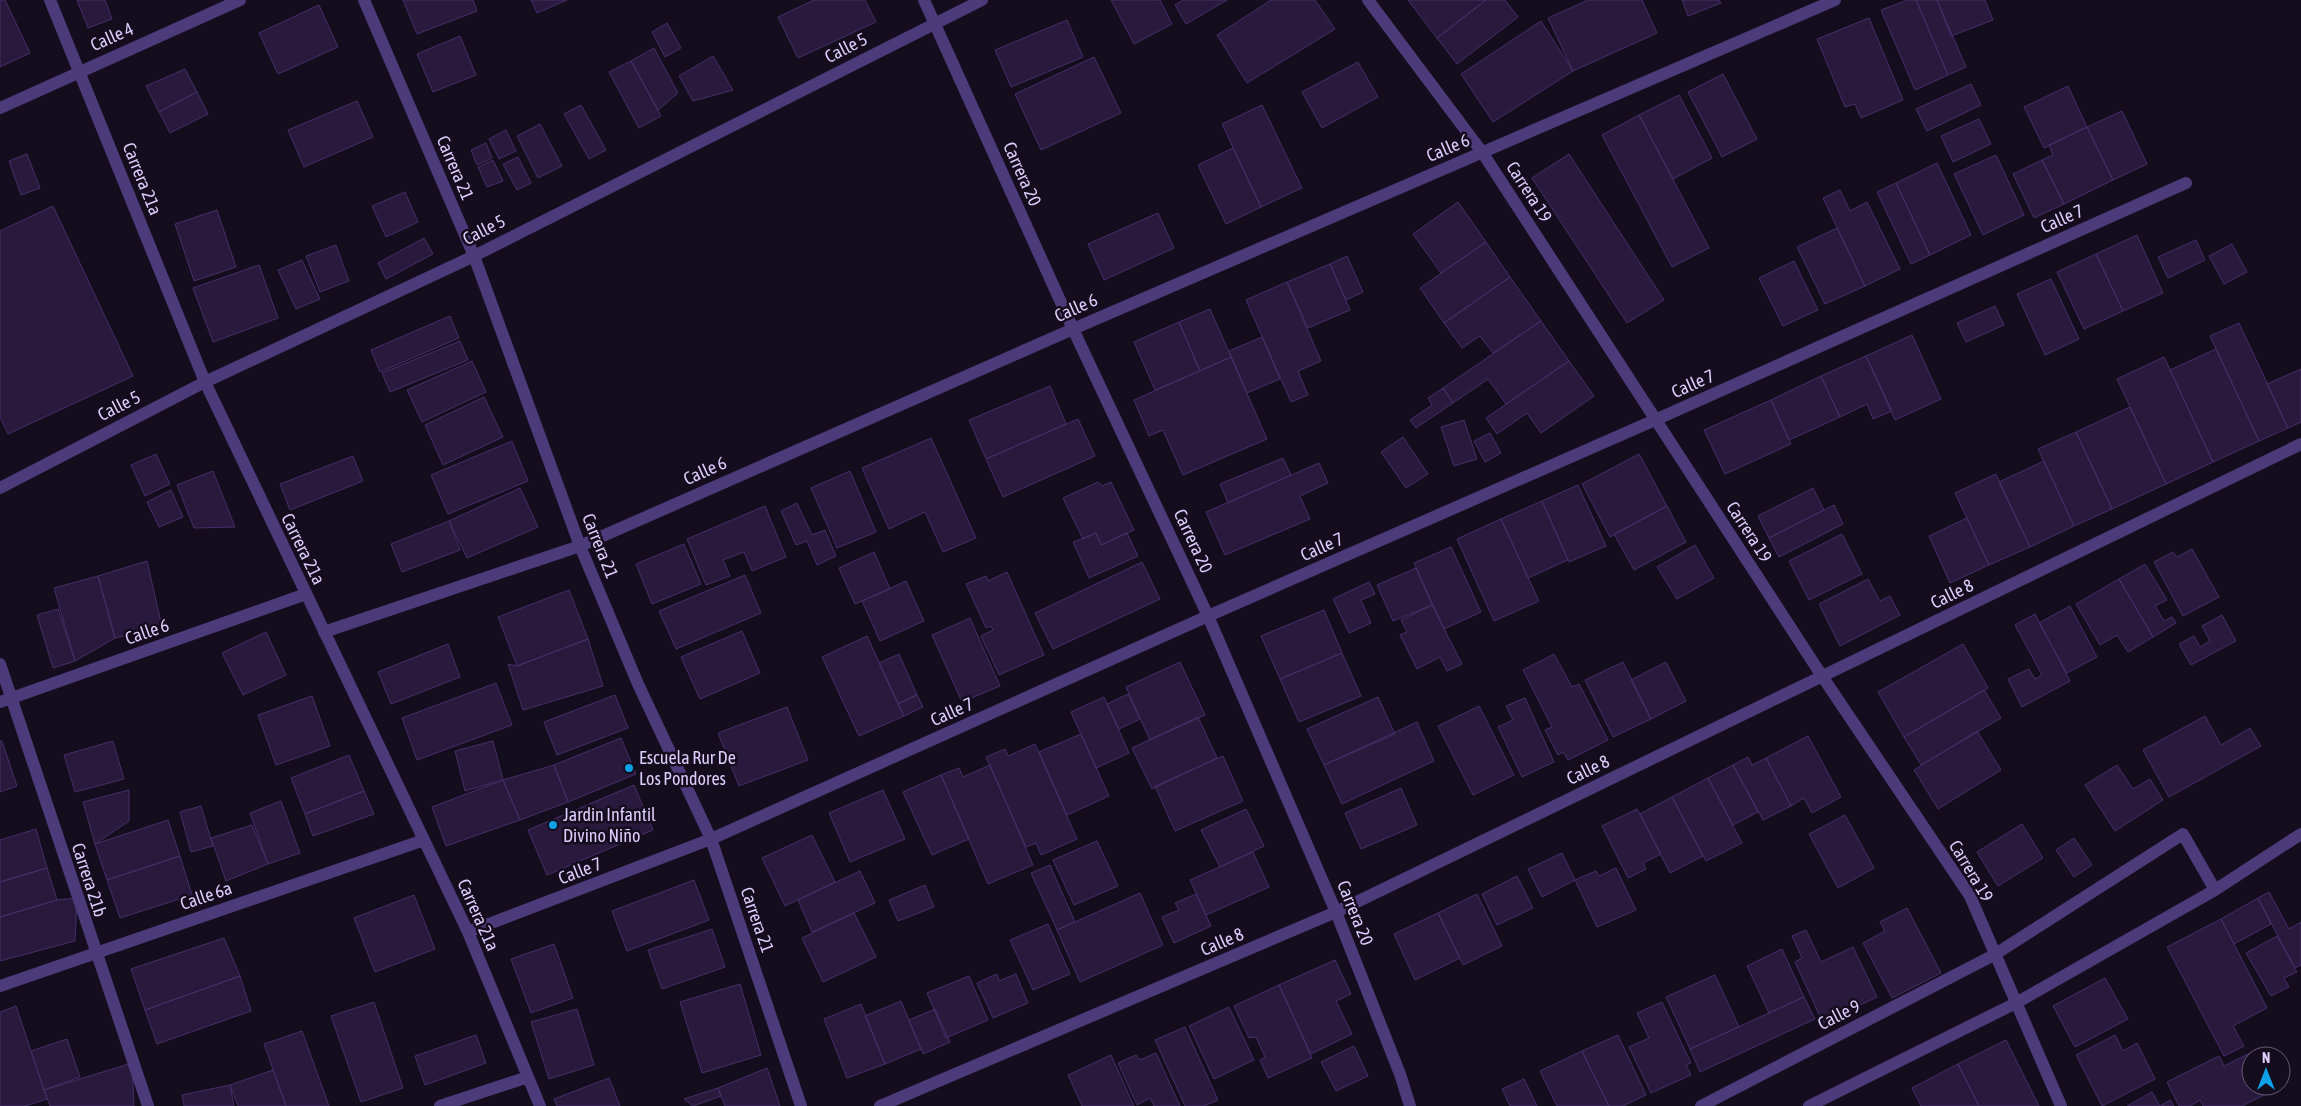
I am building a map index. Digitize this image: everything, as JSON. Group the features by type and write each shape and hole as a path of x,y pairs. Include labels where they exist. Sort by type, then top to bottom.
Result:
{"street":[{"name":"Carrera 21a","path":"50,0 205,382 468,932 540,1106"},
{"name":"Calle 4","path":"0,108 240,0"},
{"name":"Carrera 21","path":"364,0 474,256 580,546 638,684 711,839 801,1106"},
{"name":"Carrera 20","path":"924,0 1073,329 1208,616 1336,912 1400,1074 1410,1106"},
{"name":"Calle 5","path":"0,488 205,382 474,256 982,0"},
{"name":"Carrera 19","path":"1368,0 1482,152 1822,676 1970,896 2061,1106"},
{"name":"Calle 6","path":"324,632 580,546 1073,329 1835,0"},
{"name":"Calle 7","path":"468,932 711,839 1208,616 1655,420 2186,183"},
{"name":"Calle 8","path":"880,1106 1336,912 2301,444"},
{"name":"Calle 6","path":"5,700 306,594"},
{"name":"Carrera 21b","path":"0,664 5,700 148,1106"},
{"name":"Calle 9","path":"1701,1106 1994,955 2183,834 2215,890"},
{"path":"1809,1106 2016,1003 2215,890 2301,834"},
{"name":"Calle 6a","path":"0,986 424,840"},
{"path":"440,1106 528,1077"}],"building":[{"path":"0,0 5,0 30,53 0,67"},
{"path":"77,0 105,0 112,19 88,28"},
{"path":"403,0 473,0 477,11 417,34"},
{"path":"531,0 567,0 537,13"},
{"path":"814,0 865,0 876,22 798,58 778,17"},
{"path":"1111,0 1160,0 1172,24 1134,44"},
{"path":"1183,0 1227,0 1186,24 1175,5"},
{"path":"1271,0 1315,0 1335,29 1247,83 1217,35"},
{"path":"1408,0 1486,0 1437,38"},
{"path":"1486,0 1505,0 1518,17 1457,64 1437,38"},
{"path":"1588,0 1642,0 1657,33 1573,71 1548,18"},
{"path":"1682,0 1719,0 1721,3 1688,16"},
{"path":"1908,0 1916,0 1948,75 1915,90 1881,10"},
{"path":"1916,0 1937,0 1966,67 1948,75"},
{"path":"1937,0 1985,0 1993,20 1951,36"},
{"path":"319,5 338,47 278,74 259,33"},
{"path":"1869,18 1903,100 1861,118 1855,104 1845,107 1817,39"},
{"path":"1067,20 1083,57 1011,87 995,50"},
{"path":"1541,21 1573,71 1493,122 1461,74"},
{"path":"667,23 681,48 665,57 652,32"},
{"path":"460,36 476,75 433,92 417,54"},
{"path":"654,48 678,93 658,110 631,61"},
{"path":"713,56 733,90 693,101 679,76"},
{"path":"1094,57 1121,113 1041,150 1015,94"},
{"path":"631,61 661,116 639,128 609,72"},
{"path":"1358,62 1378,97 1322,128 1302,92"},
{"path":"185,69 197,92 159,112 146,86"},
{"path":"1723,74 1757,139 1722,157 1688,92"},
{"path":"1971,84 1981,105 1927,131 1916,109"},
{"path":"2068,86 2087,127 2044,148 2024,107"},
{"path":"197,92 208,114 170,133 159,112"},
{"path":"1679,95 1712,158 1673,179 1639,115"},
{"path":"357,101 373,137 304,167 288,130"},
{"path":"581,105 606,150 589,159 564,114"},
{"path":"1262,105 1302,188 1261,207 1222,124"},
{"path":"2122,111 2147,164 2113,180 2087,127"},
{"path":"1639,115 1709,248 1672,267 1602,135"},
{"path":"1979,119 1991,144 1953,162 1941,136"},
{"path":"540,124 562,166 538,178 517,136"},
{"path":"2087,127 2113,180 2064,204 2042,160 2053,155 2049,145"},
{"path":"506,130 516,151 499,159 489,139"},
{"path":"486,143 492,158 477,165 471,150"},
{"path":"1233,148 1261,207 1226,224 1198,165"},
{"path":"27,154 40,188 21,195 9,161"},
{"path":"1569,154 1664,300 1627,323 1532,178"},
{"path":"1996,155 2024,215 1983,235 1954,174"},
{"path":"518,157 531,183 517,190 503,164"},
{"path":"493,160 503,181 487,187 478,167"},
{"path":"2042,160 2064,204 2034,218 2013,174"},
{"path":"1937,163 1971,235 1930,255 1896,183"},
{"path":"1896,183 1930,255 1911,264 1877,192"},
{"path":"1840,190 1850,211 1867,202 1900,269 1865,286 1823,198"},
{"path":"405,192 418,222 386,237 372,206"},
{"path":"1458,202 1486,242 1441,273 1413,234"},
{"path":"53,206 133,376 8,434 0,417 0,231"},
{"path":"217,210 236,267 194,281 175,224"},
{"path":"1158,213 1174,248 1104,280 1088,244"},
{"path":"1837,228 1865,286 1825,304 1797,247"},
{"path":"2137,235 2163,293 2123,311 2096,254"},
{"path":"424,238 433,254 386,279 378,263"},
{"path":"2196,240 2205,260 2168,278 2158,257"},
{"path":"1486,242 1510,277 1444,323 1420,288"},
{"path":"2232,244 2247,272 2224,284 2209,256"},
{"path":"336,245 349,281 320,292 306,256"},
{"path":"2096,254 2123,311 2084,329 2057,272"},
{"path":"1347,256 1363,292 1346,300 1330,264"},
{"path":"302,260 320,299 296,309 278,270"},
{"path":"1794,261 1818,310 1783,326 1759,278"},
{"path":"1330,264 1350,310 1308,328 1287,282"},
{"path":"259,265 278,318 213,342 193,288"},
{"path":"1510,277 1541,321 1493,353 1480,336 1462,348 1444,323"},
{"path":"2051,279 2079,339 2045,355 2017,294"},
{"path":"1287,282 1321,361 1298,371 1308,395 1291,402 1246,300"},
{"path":"1995,306 2004,325 1966,342 1957,323"},
{"path":"1210,309 1231,357 1200,371 1179,322"},
{"path":"450,316 459,338 380,372 371,350"},
{"path":"1541,321 1569,361 1506,404 1488,379 1453,403 1443,388"},
{"path":"1179,322 1200,371 1155,390 1134,342"},
{"path":"2239,323 2288,428 2259,441 2210,336"},
{"path":"1912,335 1941,399 1895,420 1866,356"},
{"path":"1262,337 1280,379 1247,393 1229,351"},
{"path":"460,341 468,360 390,392 382,373"},
{"path":"2216,349 2259,441 2213,462 2170,370"},
{"path":"1866,356 1892,411 1873,419 1867,404 1840,417 1821,376"},
{"path":"1231,357 1267,439 1183,475 1163,430 1149,436 1134,400"},
{"path":"2164,357 2213,462 2166,484 2117,379"},
{"path":"472,361 486,392 422,422 407,390"},
{"path":"1569,361 1594,396 1541,433 1527,413 1497,434 1486,418"},
{"path":"2301,369 2301,422 2288,428 2267,384"},
{"path":"1821,376 1840,417 1789,440 1771,400"},
{"path":"1050,386 1066,424 986,459 969,420"},
{"path":"1443,388 1453,403 1416,428 1410,420 1432,405 1428,398"},
{"path":"484,397 503,437 443,465 425,425"},
{"path":"1771,400 1791,444 1725,474 1704,430"},
{"path":"2130,407 2166,484 2112,509 2076,432"},
{"path":"1078,419 1095,456 1003,497 986,459"},
{"path":"1464,420 1477,459 1454,466 1441,427"},
{"path":"2076,432 2112,509 2074,526 2038,449"},
{"path":"1490,433 1501,453 1485,462 1474,441"},
{"path":"1403,437 1428,474 1406,488 1381,452"},
{"path":"931,438 976,538 943,552 925,512 889,529 862,468"},
{"path":"512,441 528,481 448,514 431,475"},
{"path":"156,454 170,484 145,496 131,465"},
{"path":"1639,454 1667,506 1610,537 1582,484"},
{"path":"353,456 363,481 290,510 280,484"},
{"path":"1283,458 1291,475 1228,503 1220,484"},
{"path":"2044,461 2074,526 2030,547 1999,482"},
{"path":"1319,463 1328,483 1300,496 1310,519 1225,555 1206,512"},
{"path":"213,471 235,527 194,528 177,485"},
{"path":"850,471 876,532 837,548 811,488"},
{"path":"1996,474 2030,547 1989,565 1955,493"},
{"path":"1098,482 1102,486 1111,482 1134,530 1101,545 1096,533 1083,539 1063,498"},
{"path":"1578,485 1606,546 1569,562 1542,501"},
{"path":"520,488 538,527 467,558 449,521"},
{"path":"1813,488 1824,510 1769,538 1758,516"},
{"path":"171,490 183,517 159,527 147,502"},
{"path":"1542,501 1568,560 1528,578 1501,519"},
{"path":"797,503 812,535 825,530 836,556 817,565 807,541 796,545 781,511"},
{"path":"1834,505 1843,524 1779,557 1769,538"},
{"path":"765,506 786,557 752,571 744,552 723,560 730,576 706,585 687,539"},
{"path":"1667,506 1686,542 1634,570 1614,534"},
{"path":"1967,518 1989,565 1950,583 1929,536"},
{"path":"1501,519 1539,601 1494,621 1457,539"},
{"path":"449,521 460,550 402,572 391,544"},
{"path":"1096,533 1101,545 1127,533 1138,556 1089,578 1073,542"},
{"path":"1842,534 1862,574 1809,600 1789,561"},
{"path":"684,544 701,584 652,604 636,564"},
{"path":"1695,545 1714,578 1677,599 1657,567"},
{"path":"1451,547 1481,612 1444,629 1414,563"},
{"path":"2192,549 2219,597 2183,616 2154,562 2173,552 2177,557"},
{"path":"874,552 890,589 855,604 839,568"},
{"path":"147,561 162,627 115,638 98,576"},
{"path":"1142,562 1160,599 1053,649 1035,613"},
{"path":"2145,564 2167,600 2155,606 2164,621 2172,617 2176,623 2153,637 2119,579"},
{"path":"1416,568 1432,605 1393,621 1377,585"},
{"path":"1007,572 1044,655 999,675 981,636 993,630 991,626 986,628 966,584 986,576 988,581"},
{"path":"745,575 761,613 676,649 659,611"},
{"path":"98,576 115,638 75,661 54,588"},
{"path":"1868,579 1880,601 1890,596 1900,615 1840,646 1819,604"},
{"path":"2119,579 2153,637 2128,652 2117,635 2100,645 2076,604"},
{"path":"906,581 924,621 880,641 862,601"},
{"path":"1369,582 1375,594 1361,600 1371,623 1349,633 1333,599"},
{"path":"569,590 588,639 517,666 498,617"},
{"path":"1432,605 1462,664 1447,671 1440,657 1417,669 1400,635 1407,632 1401,620"},
{"path":"2070,606 2097,657 2067,673 2039,623"},
{"path":"58,609 75,661 53,668 37,615"},
{"path":"1324,610 1342,653 1280,679 1261,636"},
{"path":"2035,614 2070,681 2022,707 2008,679 2029,669 2035,679 2042,675 2015,625"},
{"path":"2222,615 2236,641 2191,665 2179,644 2194,636 2200,647 2210,641 2202,626"},
{"path":"970,618 1000,686 962,702 932,635"},
{"path":"742,631 760,673 700,699 681,657"},
{"path":"266,632 286,675 243,695 222,653"},
{"path":"867,636 904,716 859,736 822,657"},
{"path":"588,639 603,686 523,710 508,664 517,666"},
{"path":"448,644 460,677 391,704 378,672"},
{"path":"1963,644 1988,688 1904,737 1878,692"},
{"path":"1342,653 1361,696 1299,722 1280,679"},
{"path":"899,654 917,695 898,704 879,663"},
{"path":"1554,654 1572,687 1579,684 1608,740 1568,760 1563,752 1558,755 1545,730 1552,727 1523,670"},
{"path":"1180,662 1205,715 1150,740 1126,687"},
{"path":"1623,662 1651,719 1613,737 1585,680"},
{"path":"1666,662 1686,701 1651,719 1631,680"},
{"path":"496,683 512,725 417,760 402,718"},
{"path":"1984,690 2001,718 1921,765 1904,737"},
{"path":"1128,694 1140,719 1119,729 1107,704"},
{"path":"615,695 628,728 557,755 544,722"},
{"path":"917,695 923,707 904,716 898,704"},
{"path":"312,696 330,746 276,765 258,715"},
{"path":"1104,697 1129,753 1096,768 1071,712"},
{"path":"1378,697 1395,734 1324,765 1307,729"},
{"path":"1525,698 1554,762 1522,777 1498,727 1513,720 1506,706"},
{"path":"1479,706 1514,775 1473,795 1438,726"},
{"path":"787,707 808,760 739,786 718,733"},
{"path":"2205,716 2221,745 2250,728 2261,746 2169,797 2143,750"},
{"path":"1198,717 1217,758 1152,789 1132,748"},
{"path":"1417,722 1434,761 1342,804 1324,765"},
{"path":"1977,731 2001,770 1938,809 1914,770"},
{"path":"1081,734 1109,796 1067,815 1039,752"},
{"path":"1808,736 1841,797 1812,813 1804,798 1791,806 1766,758"},
{"path":"621,738 636,774 568,802 554,765"},
{"path":"0,741 2,741 17,786 0,792"},
{"path":"113,741 124,779 75,792 64,755"},
{"path":"493,741 503,780 465,791 455,751"},
{"path":"1035,744 1077,839 1041,855 1036,843 1026,847 986,757 1005,749 1008,756"},
{"path":"349,755 364,791 305,814 291,778"},
{"path":"1223,756 1243,801 1175,831 1155,786"},
{"path":"1748,757 1752,765 1766,758 1791,806 1763,820 1733,765"},
{"path":"554,765 568,802 520,820 503,780"},
{"path":"990,765 1033,865 988,884 941,775 959,768 963,777"},
{"path":"1733,765 1758,812 1733,825 1708,778"},
{"path":"2117,765 2133,789 2150,779 2163,800 2115,831 2085,785"},
{"path":"941,775 969,839 932,855 903,792"},
{"path":"1708,778 1742,843 1706,861 1672,797"},
{"path":"503,780 520,820 446,846 432,807"},
{"path":"634,785 653,830 547,875 528,830"},
{"path":"1401,788 1417,825 1361,849 1345,813"},
{"path":"129,790 129,821 95,844 83,802"},
{"path":"883,790 905,839 850,862 829,813"},
{"path":"364,791 374,814 313,836 305,814"},
{"path":"1672,797 1703,856 1670,873 1640,814"},
{"path":"281,801 300,853 268,864 250,813"},
{"path":"201,806 213,846 191,852 180,812"},
{"path":"1246,809 1264,846 1220,867 1201,830"},
{"path":"1637,809 1661,854 1643,863 1646,869 1628,878 1602,826"},
{"path":"1845,815 1874,868 1838,888 1809,834"},
{"path":"168,820 180,856 107,880 95,844"},
{"path":"2022,824 2043,858 1998,886 1977,852"},
{"path":"252,825 268,864 226,881 211,838"},
{"path":"36,829 47,868 0,882 0,840"},
{"path":"812,835 835,882 785,906 762,858"},
{"path":"2074,838 2092,865 2074,877 2056,850"},
{"path":"1097,841 1118,886 1074,905 1053,860"},
{"path":"1253,852 1269,887 1206,915 1190,880"},
{"path":"1562,853 1575,880 1542,897 1528,869"},
{"path":"180,856 192,895 120,918 107,880"},
{"path":"1050,865 1075,922 1057,930 1031,873"},
{"path":"47,868 57,900 0,917 0,882"},
{"path":"1616,868 1636,910 1597,927 1575,880 1596,871 1599,876"},
{"path":"860,871 875,903 812,932 798,900"},
{"path":"1517,876 1533,908 1497,925 1482,894"},
{"path":"694,880 709,920 627,951 612,911"},
{"path":"925,885 934,907 898,921 889,900"},
{"path":"2269,892 2289,929 2301,922 2301,965 2295,968 2258,898"},
{"path":"1140,893 1163,945 1080,982 1057,930"},
{"path":"1196,894 1211,926 1174,943 1162,917 1179,910 1175,903"},
{"path":"1477,894 1502,946 1463,965 1438,913"},
{"path":"414,895 435,949 375,972 354,918"},
{"path":"77,898 75,941 0,961 0,917 57,900"},
{"path":"2258,898 2271,924 2234,944 2221,919"},
{"path":"1907,908 1941,973 1892,998 1863,943 1885,931 1880,922"},
{"path":"854,913 876,957 823,982 802,938"},
{"path":"1438,913 1460,958 1415,980 1394,934"},
{"path":"2221,919 2267,1008 2233,1026 2244,1046 2224,1056 2167,947"},
{"path":"1048,924 1070,974 1033,990 1010,940"},
{"path":"712,929 725,967 662,989 648,950"},
{"path":"1806,930 1821,962 1853,947 1877,997 1823,1023 1795,962 1802,958 1792,936"},
{"path":"2277,936 2297,972 2284,978 2289,987 2271,996 2246,953"},
{"path":"224,938 240,976 145,1010 131,969"},
{"path":"554,944 573,998 531,1013 511,959"},
{"path":"1782,949 1804,997 1769,1013 1747,966"},
{"path":"1335,960 1351,994 1336,1001 1352,1034 1311,1054 1279,985"},
{"path":"997,974 999,981 1016,974 1028,1003 993,1018 977,983"},
{"path":"1715,975 1739,1027 1690,1049 1666,997"},
{"path":"240,976 251,1011 157,1044 145,1010"},
{"path":"969,976 988,1020 946,1038 927,993"},
{"path":"2105,978 2128,1019 2075,1047 2053,1006"},
{"path":"740,984 761,1055 702,1073 680,1002"},
{"path":"1279,985 1312,1058 1268,1078 1260,1060 1265,1057 1256,1037 1249,1038 1234,1006"},
{"path":"1804,997 1815,1019 1700,1072 1690,1049"},
{"path":"901,1001 921,1049 885,1064 865,1016"},
{"path":"374,1002 403,1088 361,1102 331,1016"},
{"path":"1662,1002 1691,1063 1686,1065 1691,1075 1651,1093 1629,1047 1649,1038 1637,1013"},
{"path":"861,1004 885,1064 847,1078 824,1019"},
{"path":"16,1006 47,1099 25,1106 0,1106 0,1012"},
{"path":"1229,1007 1254,1060 1214,1079 1189,1026"},
{"path":"577,1009 594,1065 549,1079 531,1022"},
{"path":"935,1009 950,1042 923,1054 909,1020"},
{"path":"1185,1027 1218,1100 1204,1106 1185,1106 1155,1040"},
{"path":"302,1031 329,1106 286,1106 264,1044"},
{"path":"476,1035 486,1063 425,1085 415,1056"},
{"path":"1618,1035 1646,1095 1623,1106 1609,1106 1582,1051"},
{"path":"2115,1035 2123,1051 2137,1043 2155,1079 2102,1106 2076,1055"},
{"path":"67,1039 80,1077 44,1090 31,1051"},
{"path":"2006,1040 2039,1106 1979,1106 1958,1064"},
{"path":"1354,1046 1368,1076 1336,1091 1321,1062"},
{"path":"1582,1051 1609,1106 1557,1106 1540,1071"},
{"path":"1156,1053 1180,1106 1154,1106 1150,1098 1137,1105 1118,1063 1136,1055 1140,1060"},
{"path":"1111,1055 1134,1106 1082,1106 1068,1075"},
{"path":"2219,1056 2224,1066 2241,1058 2241,1096 2262,1096 2242,1106 2203,1106 2200,1100 2190,1106 2179,1106 2167,1082"},
{"path":"132,1063 134,1106 50,1106 44,1090"},
{"path":"1958,1064 1979,1106 1921,1106 1912,1088"},
{"path":"767,1068 780,1106 725,1106 718,1088"},
{"path":"273,1070 286,1106 238,1106 230,1085"},
{"path":"609,1078 620,1106 557,1106 554,1099"},
{"path":"1524,1079 1537,1106 1510,1106 1502,1089"},
{"path":"230,1085 234,1106 184,1106 182,1095"},
{"path":"718,1088 721,1096 693,1106 684,1099"},
{"path":"2152,1092 2160,1106 2127,1106"},
{"path":"2170,1100 2174,1106 2160,1106"}],"place":[{"name":"Escuela Rur De Los Pondores","path":"629,768"},
{"name":"Jardin Infantil Divino Niño","path":"553,825"}]}
